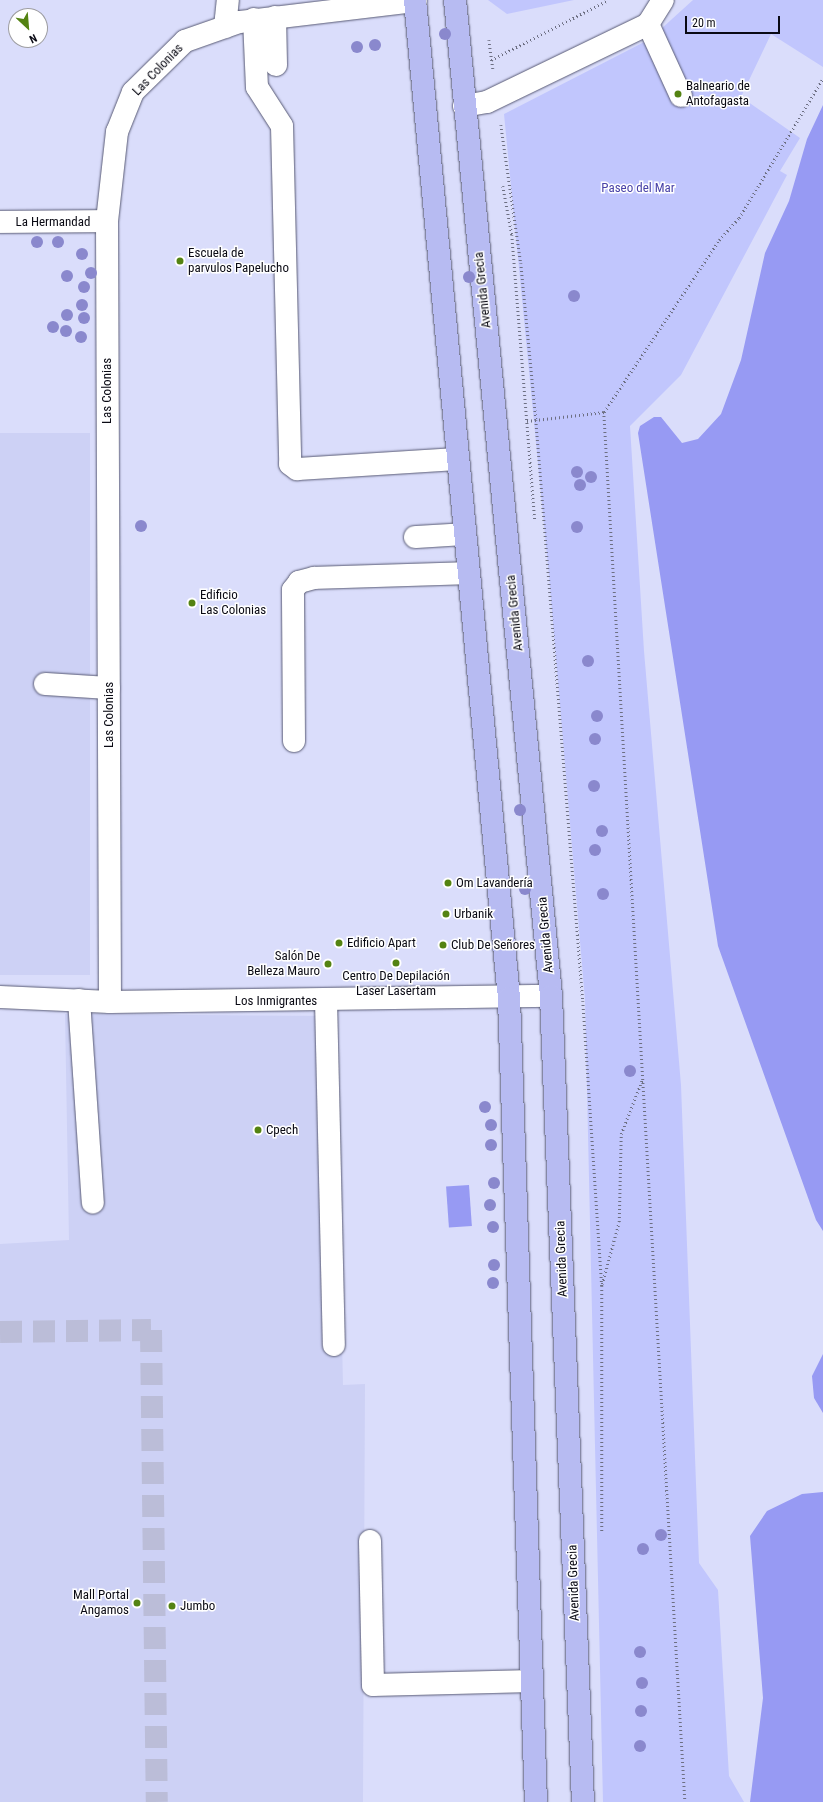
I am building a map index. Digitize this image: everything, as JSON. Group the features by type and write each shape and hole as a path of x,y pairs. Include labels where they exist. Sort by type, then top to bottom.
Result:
{"highway":[{"name":"Avenida Grecia","path":"455,0 464,106 551,996 583,1802"},
{"path":"416,1 508,998 536,1802"}],"street":[{"path":"225,27 228,0"},
{"path":"464,106 487,102 648,24 663,0"},
{"name":"Las Colonias","path":"110,1002 106,221 117,132 133,92 185,41 225,27 264,18 416,1"},
{"path":"264,18 276,64"},
{"path":"264,18 257,87 282,126 290,464 297,469 458,458"},
{"path":"648,24 681,96"},
{"name":"La Hermandad","path":"0,222 106,221"},
{"path":"426,449 458,458"},
{"path":"430,471 458,458"},
{"path":"416,537 465,534"},
{"path":"294,741 293,590 299,582 314,578 469,574"},
{"path":"45,684 109,688"},
{"name":"Los Inmigrantes","path":"0,997 110,1002 508,998 551,996"},
{"path":"79,1000 93,1203"},
{"path":"326,1000 334,1345"},
{"path":"370,1541 373,1685 532,1681"}],"path":[{"path":"491,60 608,0"},
{"path":"685,1802 604,412 719,240 739,218 823,78"},
{"path":"527,421 604,412"},
{"path":"602,1286 619,1222 621,1134 643,1077"}],"shaded area":[{"path":"0,433 90,433 90,975 0,975"},
{"name":"Jumbo","path":"65,1014 335,1016 343,1385 365,1384 363,1802 0,1802 0,1244 69,1240"}],"green space":[{"path":"488,0 574,0 507,14"},
{"name":"Paseo del Mar","path":"693,0 823,0 823,67 771,34 741,97 800,138 780,171 787,175 681,375 630,426 644,651 681,1085 699,1563 718,1590 729,1776 744,1802 603,1802 585,1000 549,576 504,114 650,39"}],"water":[{"path":"823,105 823,1231 816,1220 718,946 638,433 640,426 654,417 661,417 682,443 698,439 721,414 741,360 765,253 789,201 807,139"},
{"path":"469,1185 472,1226 449,1228 446,1187"},
{"path":"823,1354 823,1413 814,1398 812,1376"},
{"path":"823,1492 823,1802 750,1802 763,1698 750,1536 767,1511 802,1494"}],"tunnel":[{"path":"0,1332 151,1330 157,1802"}],"place":[{"name":"Balneario de Antofagasta","path":"678,94"},
{"name":"Escuela de parvulos Papelucho","path":"180,261"},
{"name":"Edificio Las Colonias","path":"192,603"},
{"name":"Om Lavandería","path":"448,883"},
{"name":"Urbanik","path":"446,914"},
{"name":"Edificio Apart","path":"339,943"},
{"name":"Club De Señores","path":"443,945"},
{"name":"Centro De Depilación Laser Lasertam","path":"396,963"},
{"name":"Salón De Belleza Mauro","path":"328,964"},
{"name":"Cpech","path":"258,1130"},
{"name":"Mall Portal Angamos","path":"137,1603"},
{"name":"Jumbo","path":"172,1606"}]}
